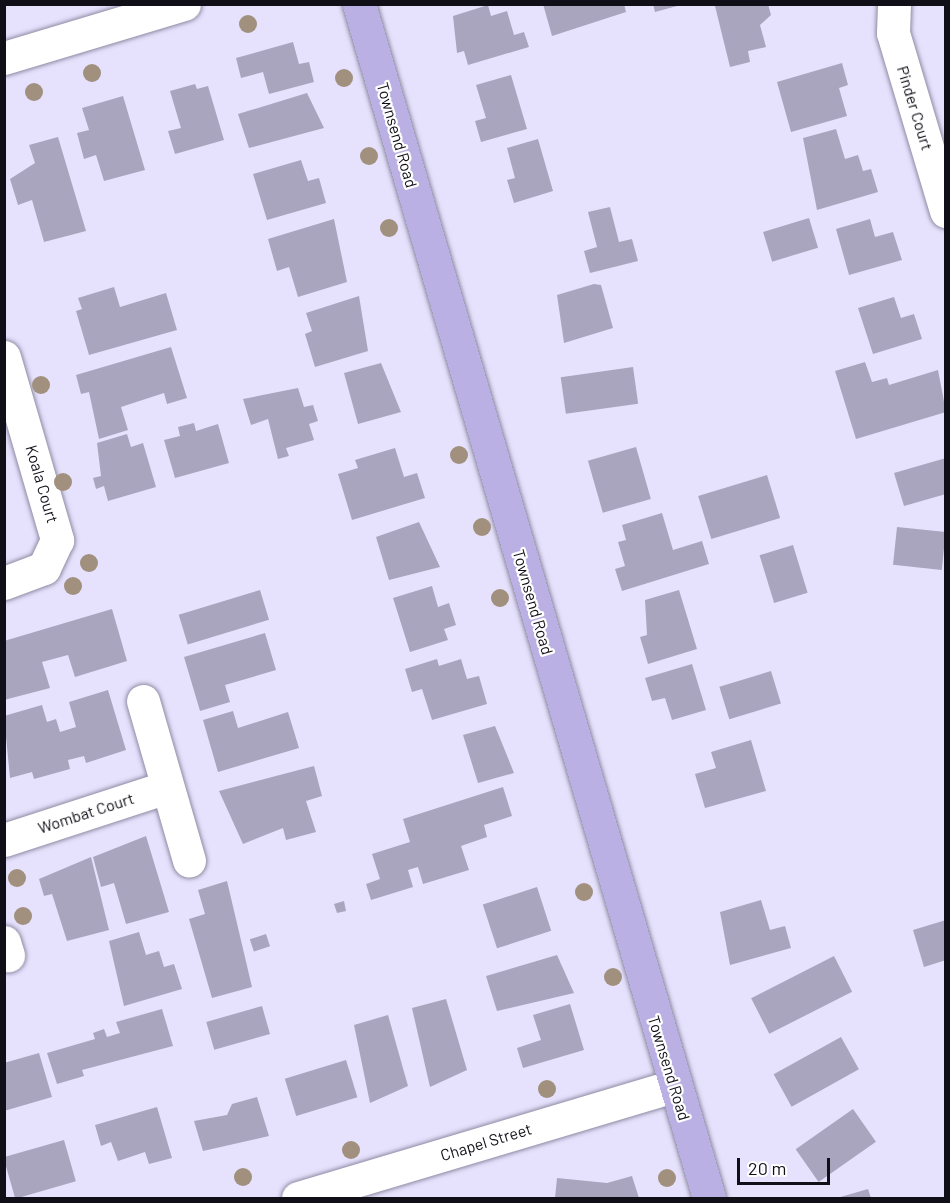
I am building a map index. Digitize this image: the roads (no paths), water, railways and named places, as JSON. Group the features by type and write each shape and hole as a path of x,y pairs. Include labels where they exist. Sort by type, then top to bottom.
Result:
{"main road":[{"name":"Townsend Road","path":"359,4 674,1086 709,1198"}],"street":[{"path":"4,58 184,4"},
{"name":"Pinder Court","path":"894,4 893,33 945,211"},
{"name":"Koala Court","path":"4,357 57,540 44,568 4,584"},
{"path":"142,701 189,860"},
{"name":"Wombat Court","path":"4,840 167,787"},
{"name":"Chapel Street","path":"298,1198 674,1086"}]}
